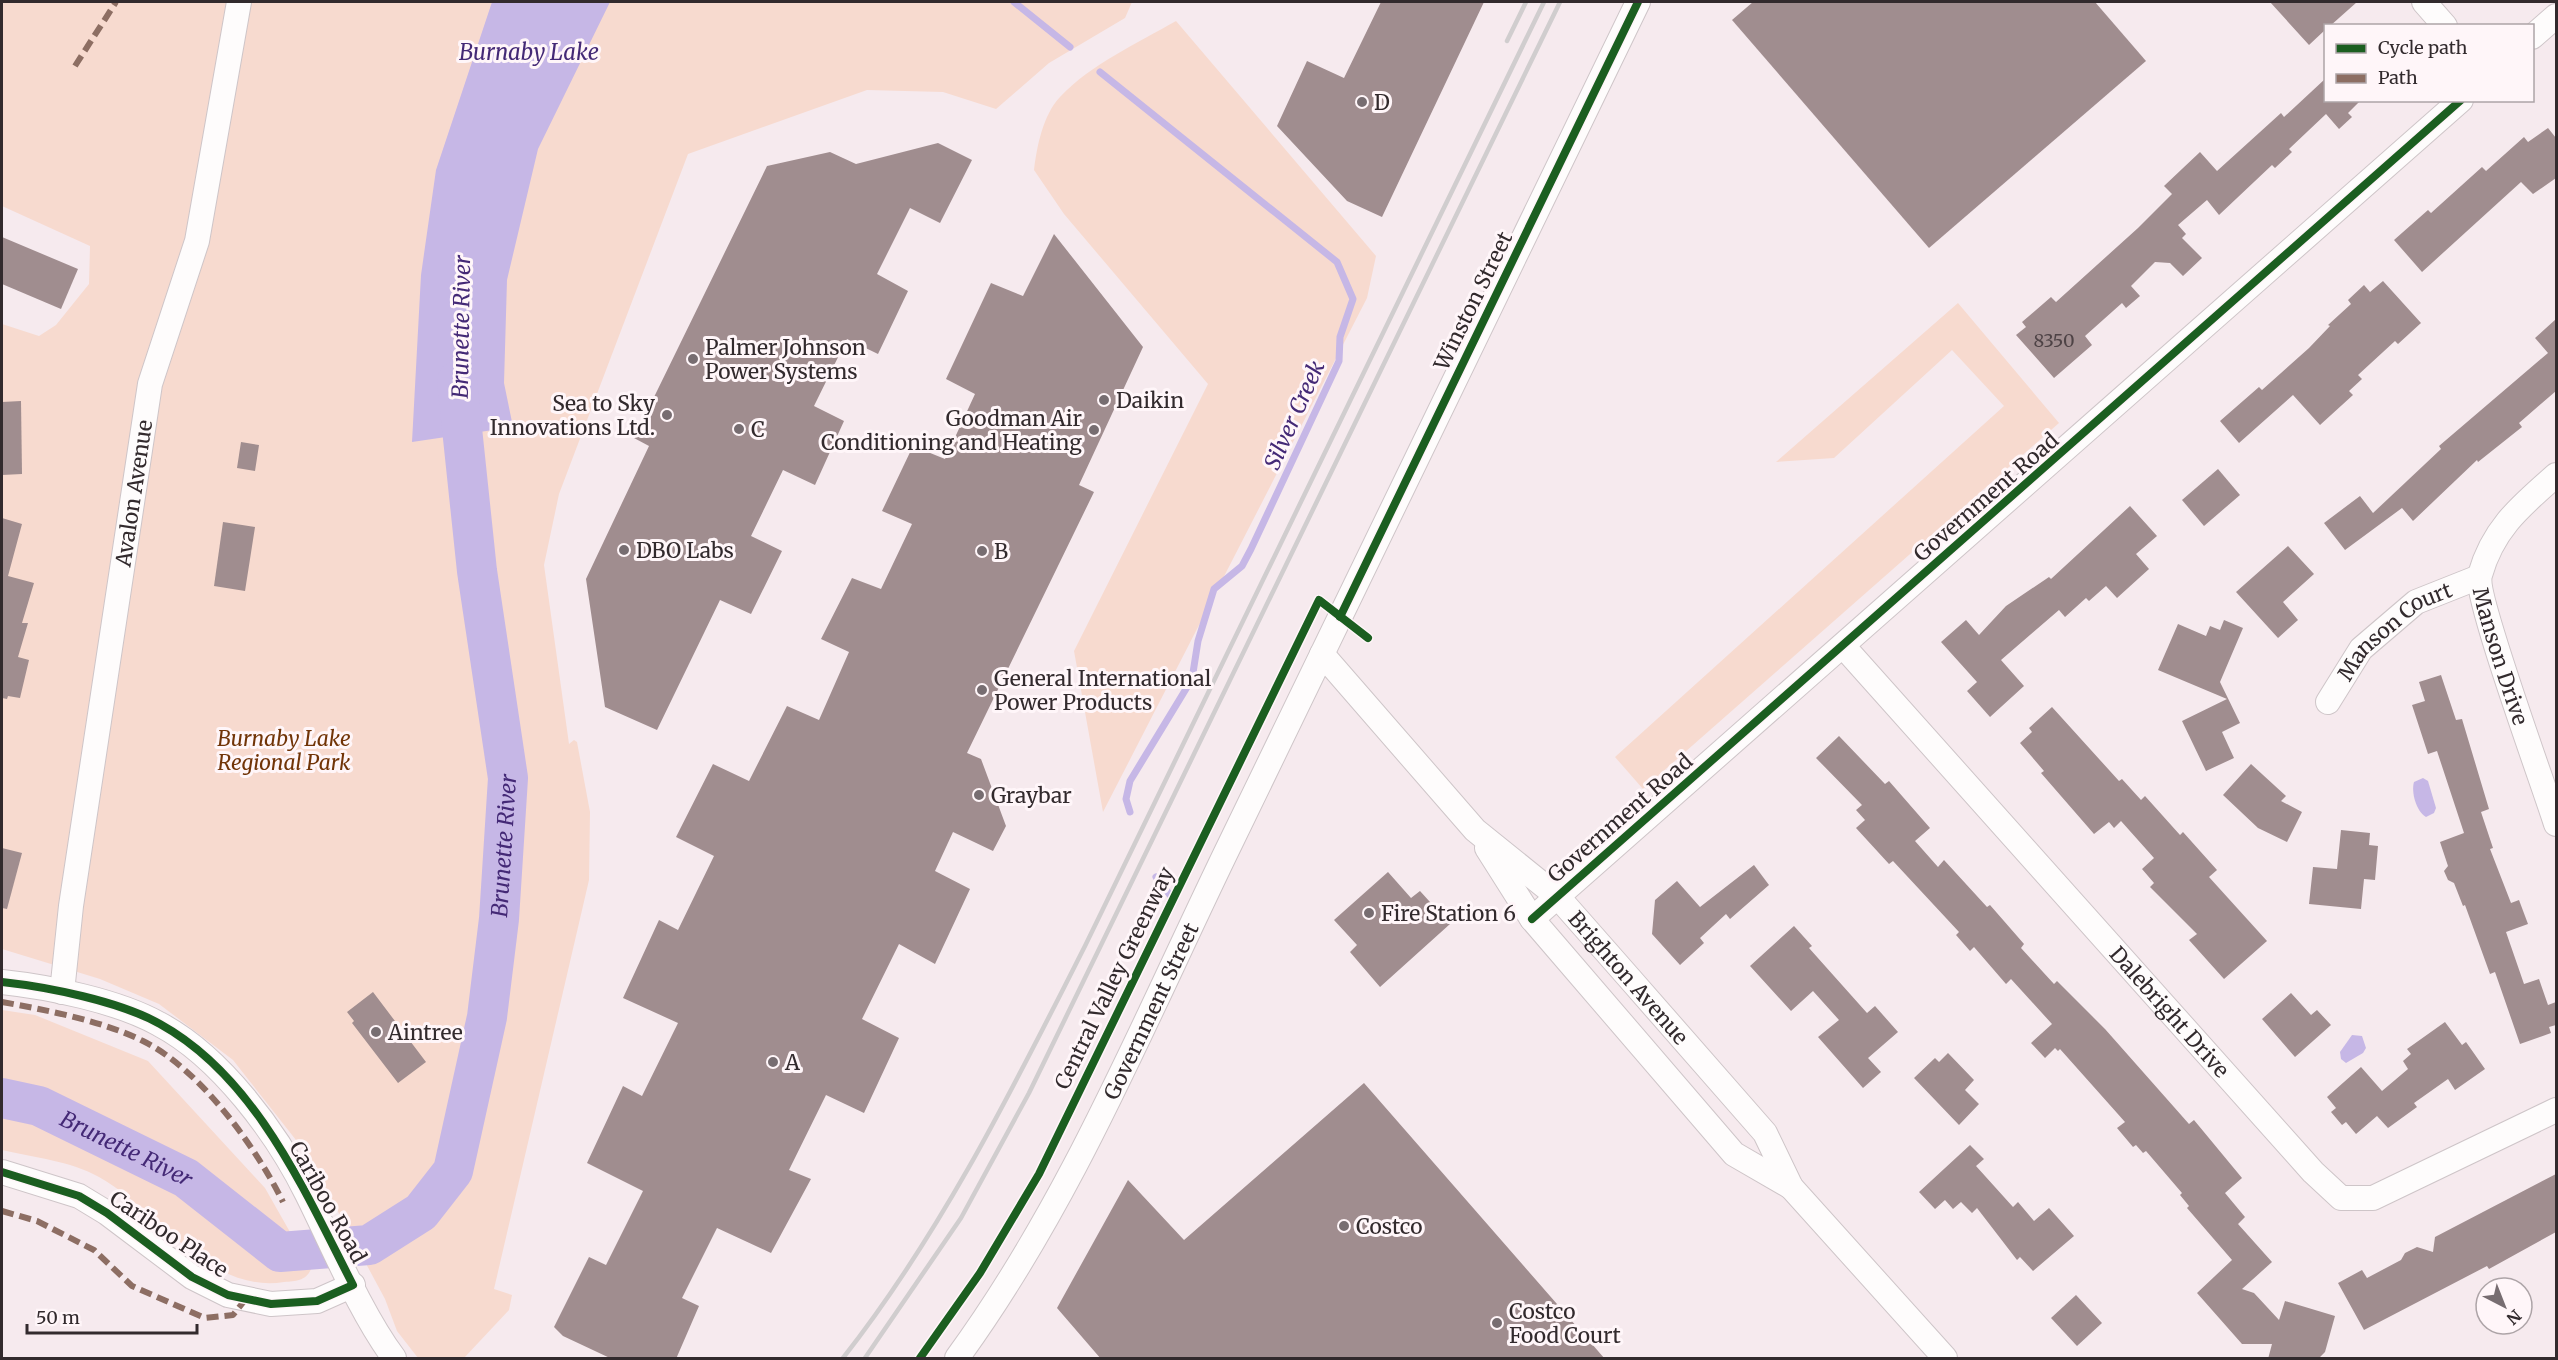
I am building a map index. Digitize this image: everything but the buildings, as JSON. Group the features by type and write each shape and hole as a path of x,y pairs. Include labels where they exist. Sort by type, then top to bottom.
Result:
{"street":[{"name":"Avalon Avenue","path":"62,992 71,906 150,384 197,241 239,2"},
{"name":"Winston Street","path":"1322,654 1638,2"},
{"path":"2424,2 2443,24"},
{"path":"2534,35 2556,16"},
{"name":"Government Road","path":"1532,919 1844,647 2459,102"},
{"name":"Manson Drive","path":"2556,475 2507,519 2491,546 2479,577 2487,615 2556,824"},
{"name":"Manson Court","path":"2328,702 2361,649 2416,602 2479,577"},
{"name":"Dalebright Drive","path":"1844,647 2313,1172 2341,1198 2373,1198 2556,1110"},
{"name":"Brighton Avenue","path":"1322,654 1475,830 1532,919 1734,1154 1791,1187"},
{"name":"Government Street","path":"957,1359 1007,1287 1051,1214 1090,1139 1322,654"},
{"name":"Brighton Avenue","path":"1475,830 1558,897 1765,1133 1791,1187 1945,1359"},
{"name":"Cariboo Road","path":"2,982 62,992 139,1014 180,1037 207,1060 236,1089 291,1163 364,1308 394,1359"},
{"name":"Cariboo Place","path":"2,1172 79,1196 107,1213 192,1277 228,1295 271,1304 317,1301 353,1285"}],"green space":[{"name":"Burnaby Lake Regional Park","path":"2,2 1132,2 1125,18 1049,63 996,109 943,92 867,90 688,154 559,494 544,565 569,744 574,740 577,742 590,812 589,880 494,1289 512,1295 509,1310 464,1358 418,1358 397,1331 385,1299 307,1154 233,1060 159,1004 100,979 2,949 2,324 39,336 56,325 89,284 90,246 2,206"},
{"path":"1176,21 1376,256 1367,298 1103,812 1074,651 1208,384 1064,214 1034,170 1045,122 1060,97 1100,64"},
{"path":"1958,303 2059,423 1643,789 1615,757 2004,406 1952,350 1834,458 1776,462"},
{"path":"2,1010 35,1015 148,1061 265,1188 311,1269 309,1273 300,1280 284,1282 257,1282 232,1275 208,1263 186,1247 143,1209 99,1177 64,1163 2,1150"}],"water":[{"name":"Burnaby Lake","path":"492,2 610,2 538,149 507,280 504,383 513,427 412,442 421,275 436,170"},
{"path":"2423,778 2428,781 2436,808 2434,813 2426,817 2417,806 2413,791 2414,782"},
{"path":"2352,1035 2362,1036 2366,1048 2363,1053 2346,1063 2341,1059 2340,1052"}],"waterway":[{"name":"Silver Creek","path":"1014,2 1070,47"},
{"name":"Silver Creek","path":"1100,72 1337,262 1353,299 1340,337 1339,361 1251,549 1242,566 1214,589 1198,641 1192,679 1130,781 1126,799 1130,812"},
{"name":"Brunette River","path":"2,1098 39,1106 186,1178 280,1252 369,1245 421,1212 453,1171 487,1017 499,919 508,778 477,571 457,381"},
{"name":"Silver Creek","path":"1156,877 1170,895"}],"railway":[{"path":"1507,41 1526,2"},
{"path":"843,1358 879,1310 944,1210 1031,1053 1544,2"},
{"path":"865,1358 961,1218 1029,1093 1560,2"}],"marked path":[{"path":"75,66 116,2"},
{"path":"2,1002 92,1022 143,1041 164,1054 185,1070 224,1111 258,1158 283,1202"},
{"path":"2,1211 37,1221 94,1250 132,1286 205,1318 233,1315 245,1300"}],"cycle path":[{"path":"1340,617 1638,2"},
{"path":"1532,919 2459,102"},
{"name":"Central Valley Greenway","path":"920,1358 980,1273 1039,1174 1319,600 1368,638"},
{"path":"2,982 61,991 124,1008 160,1024 194,1047 224,1074 251,1105 296,1176 353,1285 317,1301 271,1304 228,1295 192,1277 107,1213 79,1196 2,1172"}],"place":[{"name":"D","path":"1362,102"},
{"name":"Palmer Johnson Power Systems","path":"693,359"},
{"name":"Daikin","path":"1104,400"},
{"name":"Sea to Sky Innovations Ltd.","path":"667,415"},
{"name":"C","path":"739,429"},
{"name":"Goodman Air Conditioning and Heating","path":"1094,430"},
{"name":"DBO Labs","path":"624,550"},
{"name":"B","path":"982,551"},
{"name":"General International Power Products","path":"982,690"},
{"name":"Graybar","path":"979,795"},
{"name":"Fire Station 6","path":"1369,913"},
{"name":"Aintree","path":"376,1032"},
{"name":"A","path":"773,1062"},
{"name":"Costco","path":"1344,1226"},
{"name":"Costco Food Court","path":"1497,1323"}]}
